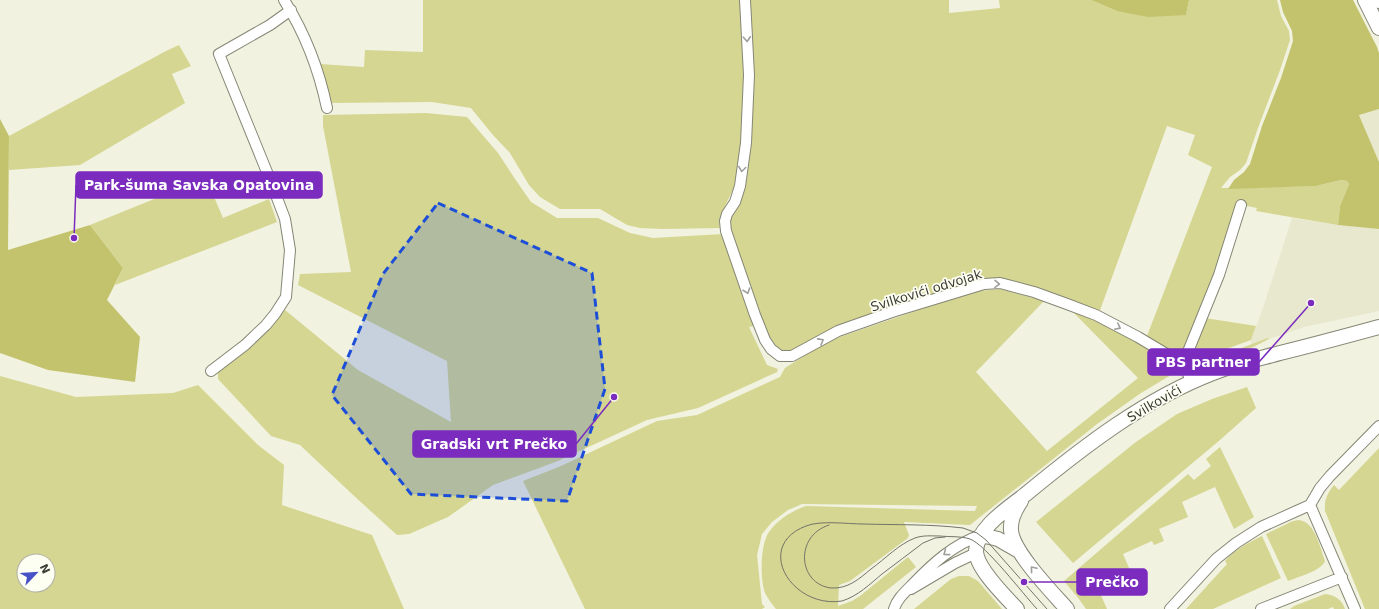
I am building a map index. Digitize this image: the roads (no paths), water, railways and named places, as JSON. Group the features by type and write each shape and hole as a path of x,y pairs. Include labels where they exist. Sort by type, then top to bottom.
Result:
{"street":[{"path":"284,0 291,10 305,38 322,83 326,108"},
{"name":"Svilkovići odvojak","path":"745,0 750,75 746,143 740,186 725,221 726,230 750,301 765,340 776,354 792,356 838,331 885,314 984,284 1000,283 1034,292 1096,315 1138,337 1183,364"},
{"path":"1365,0 1379,28"},
{"path":"211,372 245,346 275,314 286,297 290,250 285,219 219,54 270,25 291,10"},
{"path":"1192,382 1183,364 1219,275 1241,205"},
{"name":"Svilkovići","path":"976,553 977,543 989,524 1085,448 1158,398 1213,373 1379,327"},
{"path":"1170,609 1216,559 1236,542 1310,505 1320,488 1330,476 1379,426"},
{"path":"1029,492 1013,515 1011,524 1012,538 1019,552 1067,609"},
{"path":"1310,505 1355,609"},
{"path":"894,609 904,593 930,566 962,542 981,535 998,539 1019,552"},
{"path":"904,593 923,583 959,560 976,553 980,566 1017,609"},
{"path":"1261,609 1342,577"}],"tram line":[{"path":"945,537 935,538 923,543 864,589 842,601 824,601 808,595 795,586 785,574 781,561 782,547 790,535 812,524 926,525 963,528 977,533 986,540 1047,609"},
{"path":"829,525 818,531 810,539 804,559 812,578 820,585 837,588 853,583 898,548 915,538 921,536 963,537 977,543 985,550 1037,609"}],"place":[{"name":"Park-šuma Savska Opatovina","path":"74,238"},
{"name":"PBS partner","path":"1311,303"},
{"name":"Gradski vrt Prečko","path":"614,397"},
{"name":"Prečko","path":"1024,582"}]}
